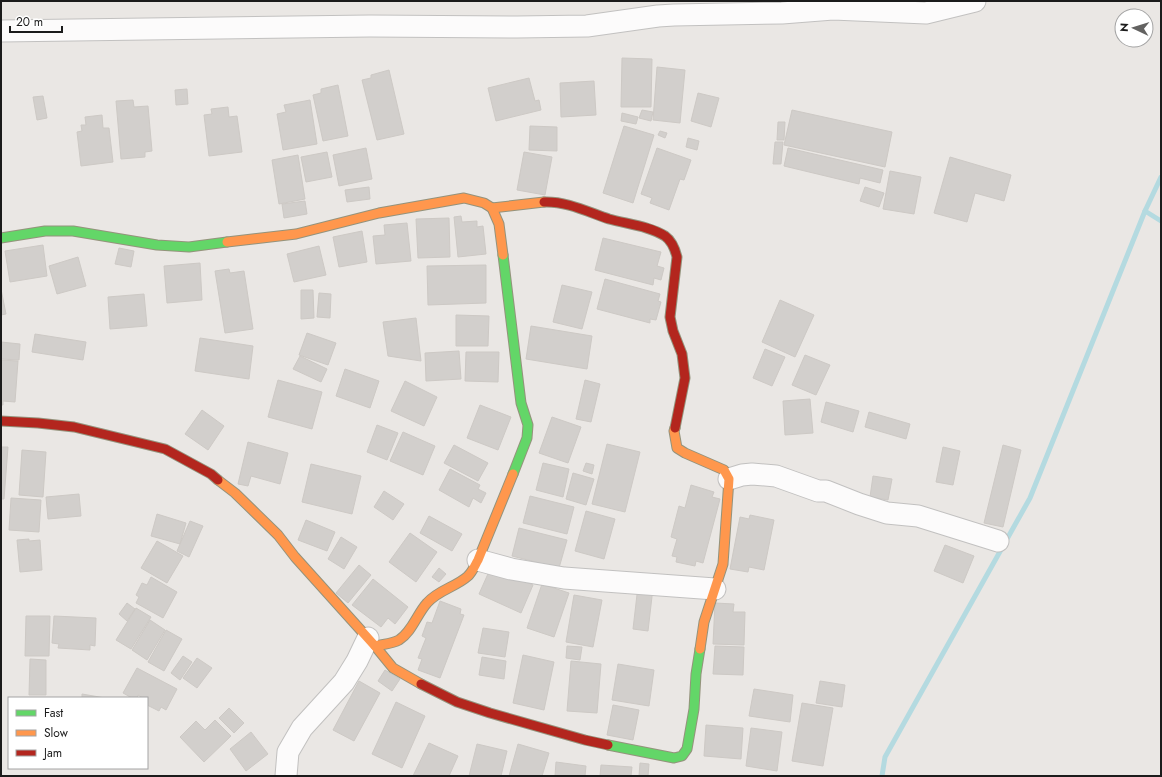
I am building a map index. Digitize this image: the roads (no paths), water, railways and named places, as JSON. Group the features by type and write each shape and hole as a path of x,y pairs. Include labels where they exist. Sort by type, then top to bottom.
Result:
{"street":[{"path":"641,19 666,1"},
{"path":"1,31 370,26 587,26 674,15 782,13 835,5 926,13 975,1"},
{"path":"1,238 45,231 72,231 157,244 189,247 296,234 379,213 464,198 484,203 492,208 499,224 521,403 528,424 527,438 472,572 458,582 436,594 427,602 400,640 394,642 371,642"},
{"path":"1,421 74,427 165,449 211,474 235,493 278,535 295,557 393,668 412,680 457,702 585,740 674,758 682,756 687,749 694,709 696,674 704,622 723,564 729,488 728,479 724,470 684,453 677,448 674,431 685,378 682,354 673,331 670,317 677,257 675,248 667,237 656,231 604,217 568,205 546,202 492,208"},
{"path":"728,479 742,474 776,476 818,491 826,491 887,513 918,516 998,541"},
{"path":"478,560 510,569 564,578 715,589"},
{"path":"286,776 288,752 302,728 344,682 371,642"}],"waterway":[{"path":"882,776 885,757 1030,498 1145,211 1161,177"},
{"path":"1145,211 1161,221"}]}
